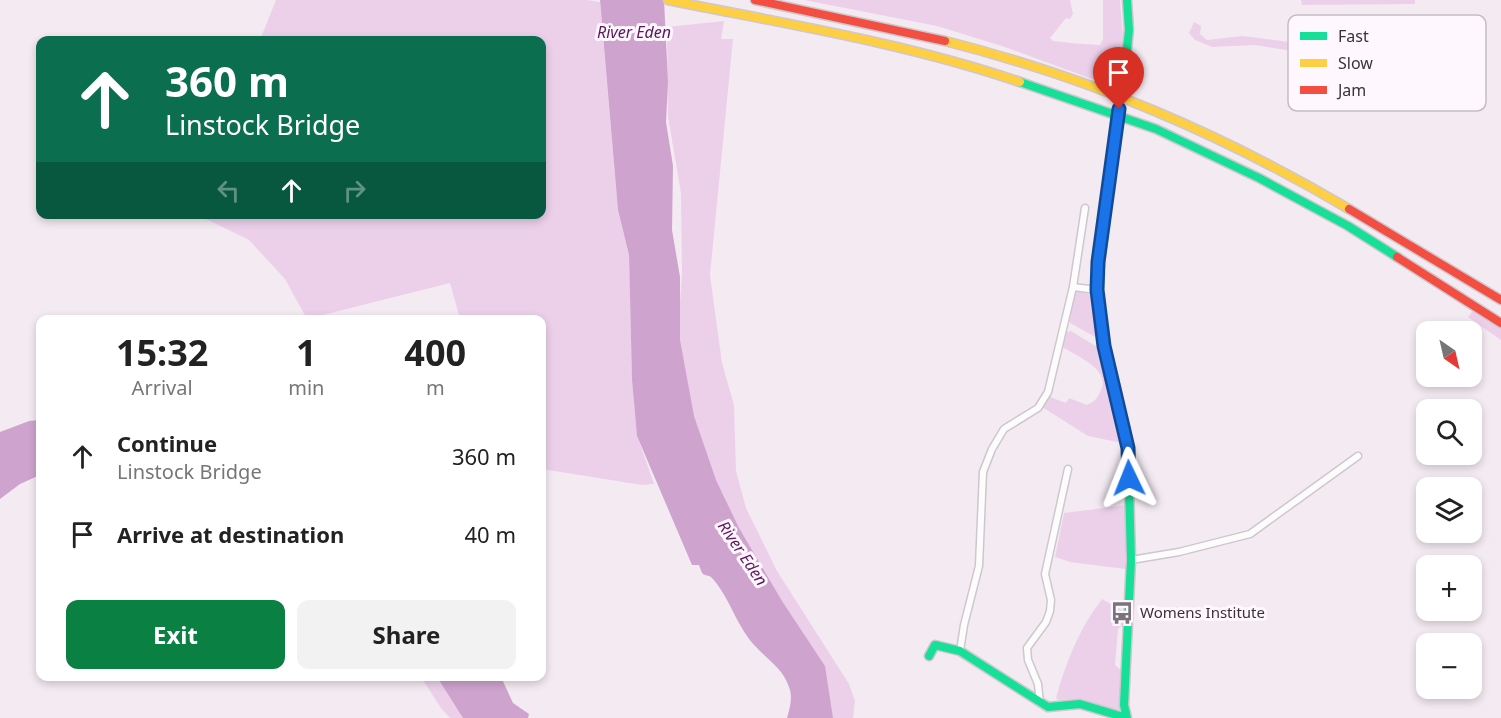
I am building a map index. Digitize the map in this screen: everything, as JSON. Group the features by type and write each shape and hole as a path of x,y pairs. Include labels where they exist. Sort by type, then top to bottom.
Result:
{"main road":[{"path":"668,0 727,10 969,65 1156,129 1258,178 1348,226 1501,323"},
{"path":"755,0 903,30 1021,61 1136,101 1268,163 1339,201 1501,300"},
{"path":"928,656 935,645 960,651 1040,703 1054,707 1080,704 1126,718 1124,705 1131,560 1128,448 1104,346 1097,290 1129,30 1127,0"}],"street":[{"path":"960,651 979,566 982,472 992,449 1005,429 1038,408 1048,392 1073,287 1084,208"},
{"path":"1073,287 1097,290"},
{"path":"1131,560 1179,552 1250,534 1358,456"},
{"path":"1040,703 1038,684 1028,660 1027,648 1046,622 1050,611 1051,600 1045,574 1068,469"}],"shaded area":[{"path":"276,0 587,0 600,2 618,210 629,255 632,380 637,435 654,484 642,485 546,470 546,315 459,315 450,283 323,315 305,315 285,279 249,240 206,219 546,219 546,36 262,36"},
{"path":"804,0 1070,0 1073,14 1070,19 1066,18 1050,38 1053,41 1100,45 1103,39 1103,0 1120,0 1123,37 1116,88 1005,47 937,26"},
{"path":"1301,0 1415,0 1415,4 1302,5"},
{"path":"724,21 721,39 733,39 710,275 722,363 734,405 736,471 746,508 777,571 849,684 855,701 853,718 829,718 743,546 724,496 700,456 677,346 682,273 681,193 668,117 667,27"},
{"path":"1194,22 1201,26 1200,34 1207,40 1243,36 1288,42 1288,50 1255,45 1212,47 1195,40 1189,33"},
{"path":"1075,292 1090,295 1099,339 1070,323 1069,316"},
{"path":"1473,311 1501,328 1501,340 1482,327 1482,321 1474,321 1468,317"},
{"path":"1071,331 1102,350 1122,443 1088,436 1042,407 1050,397 1066,403 1069,398 1087,405 1098,397 1100,392 1103,384 1098,370 1062,347 1067,332"},
{"path":"1127,505 1125,569 1070,562 1055,557 1064,513"},
{"path":"1102,599 1122,610 1123,625 1118,629 1115,665 1121,670 1120,708 1116,711 1077,699 1058,700 1056,698 1074,646"},
{"path":"424,681 439,681 467,718 450,718"}],"water":[{"name":"River Eden","path":"600,0 664,0 668,82 666,122 673,166 672,230 680,277 680,340 694,416 716,480 739,528 782,601 825,666 833,718 787,718 791,699 786,681 779,670 750,640 713,579 702,573 699,565 692,565 637,436 632,380 629,255 618,210"},
{"path":"36,420 36,477 20,484 0,499 0,432"},
{"path":"440,681 503,681 513,703 529,714 528,718 463,718"}],"traffic: fast":[{"path":"1125,68 1129,30 1127,0"},
{"path":"1113,150 1125,68"},
{"path":"1020,82 1156,129 1259,178 1348,226 1397,257"},
{"path":"929,656 935,645 960,651 1048,707 1080,704 1127,718 1124,705 1131,560 1128,448 1104,344"}],"traffic: slow":[{"path":"668,0 890,45 1020,82"},
{"path":"945,41 1052,72 1153,110 1252,156 1349,209"},
{"path":"1104,344 1097,290 1113,150"}],"traffic: jam":[{"path":"755,0 945,41"},
{"path":"1349,209 1501,300"},
{"path":"1397,257 1501,323"}],"place":[{"name":"Womens Institute","path":"1122,613"}],"route":[{"path":"1119,109 1098,262 1097,290 1104,346 1128,448 1129,478"}]}
